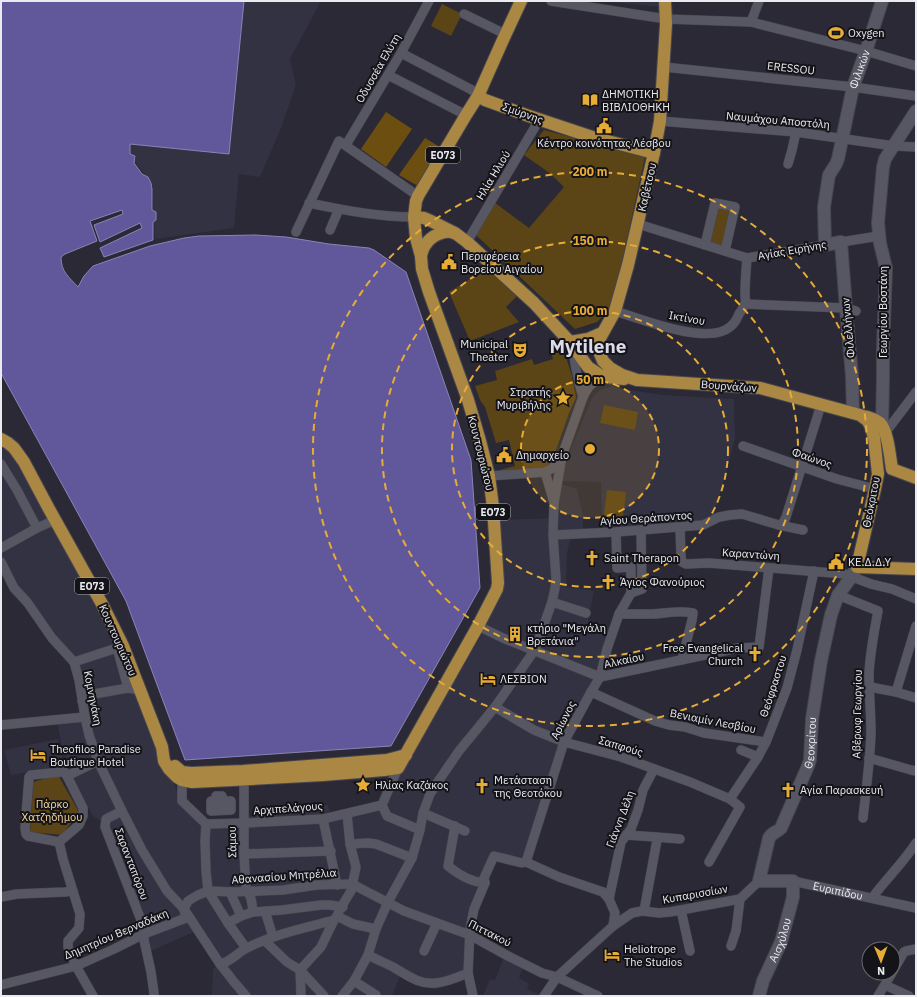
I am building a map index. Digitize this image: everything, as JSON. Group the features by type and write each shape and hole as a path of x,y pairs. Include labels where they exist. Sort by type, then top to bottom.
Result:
{"main road":[{"name":"ΕΟ73","path":"420,256 416,238 414,217 416,201 478,96 521,1"},
{"name":"Καβέτσου","path":"606,365 598,347 599,339 616,311 638,224 660,121 664,67 666,1"},
{"name":"Φιλικών","path":"843,138 853,87 882,1"},
{"name":"Σμύρνης","path":"478,96 539,120 592,137 654,153"},
{"name":"Γεωργίου Βοστάνη","path":"884,430 883,349 886,268 879,236 878,223 883,167 885,160 916,111"},
{"path":"825,245 823,213 829,175 837,161 843,138"},
{"path":"414,217 424,218 455,233 467,242 534,303 571,344 588,366 600,375 637,380"},
{"path":"420,256 424,246 429,240 444,232 455,233"},
{"name":"Αγίας Ειρήνης","path":"825,245 841,242"},
{"name":"Φιλελλήνων","path":"841,242 851,310 852,376 857,414"},
{"name":"Κουντουριώτου","path":"162,747 169,752 175,766 184,772 191,773 323,775 398,768 478,626 497,589 498,583 493,507 489,476 468,400 429,292 422,269 420,256"},
{"path":"571,344 602,333"},
{"name":"Βουρνάζων","path":"606,365 614,371 637,380 760,388 875,420 880,423 884,430"},
{"name":"Θεόκριτου","path":"838,595 855,572 878,474 874,437 871,428 867,420 857,414"},
{"path":"884,430 892,469"},
{"name":"Κουντουριώτου","path":"1,439 8,443 24,462 102,604 120,647 134,689 162,747 164,761 179,779 192,782 387,760 406,755"},
{"path":"875,453 878,458 883,460 886,459 889,452"},
{"path":"878,474 882,469 889,468 916,478"},
{"path":"855,572 916,569"},
{"name":"Θεοκρίτου","path":"759,881 769,838 781,828 808,766 812,719 821,661 831,615 838,595"},
{"name":"Ευριπίδου","path":"759,881 793,881"},
{"name":"Αισχύλου","path":"759,996 766,974 781,942 793,896 793,881"}],"street":[{"name":"Οδυσσέα Ελύτη","path":"296,232 309,203 342,143 388,75 429,1"},
{"path":"551,1 666,19 751,22 866,51 916,66"},
{"path":"751,22 759,1"},
{"path":"464,14 505,34"},
{"name":"Σμύρνης","path":"401,53 472,90 478,96"},
{"name":"ERESSOU","path":"664,67 853,87 916,96"},
{"path":"388,75 466,115"},
{"name":"Ηλία Ηλιού","path":"467,242 539,120"},
{"name":"Ναυμάχου Αποστόλη","path":"660,121 796,132 894,146 916,147"},
{"path":"788,164 796,132"},
{"path":"342,143 418,196"},
{"path":"309,203 371,214 396,217 414,217"},
{"path":"705,245 715,203 735,207 725,251"},
{"path":"330,230 338,209"},
{"name":"Αγίας Ειρήνης","path":"638,224 747,258 825,245"},
{"name":"Αγίας Ειρήνης","path":"841,242 879,236"},
{"path":"747,258 745,304 851,310"},
{"name":"Ικτίνου","path":"616,311 673,329 707,334 720,332 731,326 745,304"},
{"path":"571,344 577,376 583,397"},
{"path":"342,996 354,981 368,955 376,929 388,902 412,858 423,813 430,794 459,751 495,707 534,651 552,602 556,578 553,535 554,503 562,456 583,397 590,385 608,377"},
{"path":"884,430 915,393"},
{"path":"781,524 802,467 821,405"},
{"name":"Φαώνος","path":"742,446 837,479 875,489"},
{"path":"489,476 545,472 551,469 562,456"},
{"path":"1,464 37,528"},
{"path":"545,472 554,503"},
{"name":"Αγίου Θεράποντος","path":"553,535 680,528 703,525 719,517 742,514 753,516 774,524 781,524 803,530"},
{"path":"1,548 55,520"},
{"name":"Καραντώνη","path":"680,528 681,557 682,562 686,564 709,563 839,573 855,572 871,584 892,589 916,599"},
{"name":"Αρίωνος","path":"526,862 564,742 600,677 607,649 619,614 631,593 642,589 641,530"},
{"path":"616,532 617,568 631,567 631,593"},
{"name":"Κομνηνάκη","path":"1,562 14,588 27,602 52,638 74,662 80,680 84,717 98,761 142,850 163,886 172,898 184,909 220,964 246,996"},
{"name":"Αλκαίου","path":"478,626 534,651 600,677 738,648 759,647 770,568"},
{"name":"Θεόφραστου","path":"730,799 758,757 766,742 789,683 814,571"},
{"name":"Αβέρωφ Γεωργίου","path":"838,595 878,611 872,648 870,675 871,732 863,818"},
{"path":"552,602 586,613"},
{"path":"619,614 655,614 673,612 691,613 693,615 682,660"},
{"path":"896,692 916,626"},
{"path":"74,662 120,647"},
{"path":"870,687 916,698"},
{"path":"82,701 87,695 134,689"},
{"name":"Βενιαμίν Λεσβίου","path":"591,692 663,724 685,727 704,733 766,742"},
{"name":"Σαπφούς","path":"495,707 534,730 564,742 621,757 690,782 730,799 740,807 709,862"},
{"path":"1,725 84,717"},
{"path":"742,750 758,757"},
{"path":"869,758 916,771"},
{"path":"67,776 98,761"},
{"path":"398,768 382,805 387,816 420,830"},
{"name":"Γιάννη Δέλη","path":"613,926 615,912 609,899 621,842 631,829 643,790 654,769"},
{"path":"63,772 65,772 67,776 82,808 83,816 79,826 59,842 27,836 29,777 31,775 63,772"},
{"name":"Σάμου","path":"244,775 244,854 246,890 251,898 253,912"},
{"path":"182,780 182,801 206,824 205,841 208,891 246,948"},
{"name":"Αρχιπελάγους","path":"206,824 323,819 382,805"},
{"name":"Σαρανταπόρου","path":"122,811 106,819 105,827 141,920 144,934"},
{"path":"423,813 465,831"},
{"path":"301,996 300,970 304,964 320,949 340,909 351,891 356,867 350,844 347,814"},
{"path":"323,819 337,885"},
{"path":"455,826 448,866 471,880 485,883"},
{"path":"626,835 680,839"},
{"path":"644,911 658,841 656,837"},
{"path":"59,842 80,914 79,930 67,944 76,966 93,996"},
{"path":"872,898 916,843"},
{"path":"350,844 376,844 412,858"},
{"path":"244,854 330,851"},
{"path":"473,996 468,973 470,929 474,908 485,883 484,878 494,856 522,863 526,862 559,877 603,892 609,899"},
{"name":"Κυπαρισσίων","path":"544,996 557,977 613,926 632,913 644,911 664,913 740,899 759,881"},
{"name":"Ευριπίδου","path":"793,881 916,908"},
{"name":"Αθανασίου Μητρέλια","path":"184,909 188,901 208,891 248,892 283,890 318,885 352,884 388,902"},
{"path":"1,897 17,894 73,891"},
{"path":"230,892 241,916"},
{"path":"731,946 736,932 740,899"},
{"name":"Πιττακού","path":"388,902 404,910 470,935 542,973 557,977 594,995"},
{"path":"228,923 253,912 321,905 342,907"},
{"name":"Δημητρίου Βερναδάκη","path":"1,985 76,966 144,934 186,918 184,909"},
{"path":"681,910 690,951"},
{"path":"265,911 269,939 287,962 300,970 324,996"},
{"path":"220,964 225,963 246,948 269,939 336,918 353,924 376,929"},
{"path":"424,951 437,923"},
{"path":"144,934 154,996"},
{"path":"901,956 906,951 916,949"},
{"path":"368,955 417,981 427,983 437,983 468,973"},
{"path":"354,981 376,996"},
{"path":"878,996 887,981"},
{"path":"885,985 909,996"}],"shaded area":[{"path":"1,1 244,1 229,154 130,144 130,154 135,156 134,163 142,174 148,177 151,183 152,210 156,212 156,220 153,222 153,240 104,257 100,248 142,228 140,223 100,242 94,225 123,214 122,210 90,221 97,241 61,257 62,267 78,287 84,276 93,266 150,246 199,236 256,235 286,237 329,244 369,248 406,272 471,460 480,588 391,746 185,760 126,601 1,373"},
{"path":"244,1 321,1 290,59 296,85 281,128 260,177 239,174 234,228 155,239 152,183 135,162 136,156 130,154 130,143 229,154"},
{"path":"600,1 660,1 661,7"},
{"path":"386,112 412,129 386,167 361,149"},
{"path":"425,138 443,149 418,186 399,175"},
{"path":"612,386 622,389 663,395 734,399 735,439 717,505 711,515 700,522 602,530 601,482 561,481 561,472 592,398 600,390"},
{"path":"1,448 12,451 98,601 182,805 200,823 209,820 246,818 264,811 328,805 332,819 385,810 400,774 484,631 500,595 500,520 555,518 559,483 577,489 583,516 583,536 571,537 567,553 566,587 594,591 588,620 612,628 597,679 572,722 524,861 493,854 483,878 466,971 440,980 429,981 401,974 392,996 212,996 213,969 219,966 199,930 148,952 135,890 138,886 108,828 103,822 93,816 73,779 62,748 57,722 82,719 72,668 24,602 10,588 1,572"},
{"path":"58,739 65,767 11,775 4,750"},
{"path":"504,957 524,966 519,978 529,984 527,989 542,996 483,996 490,979 495,980"}],"green space":[{"path":"442,4 462,14 451,36 431,26"},
{"path":"544,130 645,157 612,307 597,322 575,329 476,235 494,202 529,228 564,187 551,174 524,155"},
{"path":"717,205 733,209 723,246 707,242"},
{"path":"488,268 517,296 506,307 519,322 470,341 449,292"},
{"path":"561,341 572,376 576,398 569,413 554,456 550,463 544,468 502,471 500,470 515,466 509,440 496,443 485,407 480,400 475,386 497,380 495,371 532,359 534,365 553,359 549,345"},
{"path":"604,405 638,412 635,430 600,423"},
{"path":"607,490 626,492 622,526 603,524"},
{"name":"Πάρκο Χατζηδήμου","path":"58,775 79,812 62,835 30,832 33,782"}],"place":[{"name":"Oxygen","path":"836,33"},
{"name":"ΔΗΜΟΤΙΚΗ ΒΙΒΛΙΟΘΗΚΗ","path":"590,100"},
{"name":"Κέντρο κοινότητας Λέσβου","path":"604,126"},
{"name":"Περιφέρεια Βορείου Αιγαίου","path":"449,262"},
{"name":"Municipal Theater","path":"520,350"},
{"name":"Στρατής Μυριβήλης","path":"563,398"},
{"name":"Δημαρχείο","path":"504,455"},
{"name":"Saint Therapon","path":"592,558"},
{"name":"ΚΕ.Δ.Δ.Υ","path":"836,562"},
{"name":"Άγιος Φανούριος","path":"608,582"},
{"name":"κτήριο \"Μεγάλη Βρετάνια\"","path":"515,634"},
{"name":"Free Evangelical Church","path":"755,654"},
{"name":"ΛΕΣΒΙΟΝ","path":"488,679"},
{"name":"Theofilos Paradise Boutique Hotel","path":"38,755"},
{"name":"Ηλίας Καζάκος","path":"363,785"},
{"name":"Μετάσταση της Θεοτόκου","path":"482,786"},
{"name":"Αγία Παρασκευή","path":"788,790"},
{"name":"Heliotrope The Studios","path":"612,955"}],"district":[{"name":"Mytilene","path":"588,346"}]}
